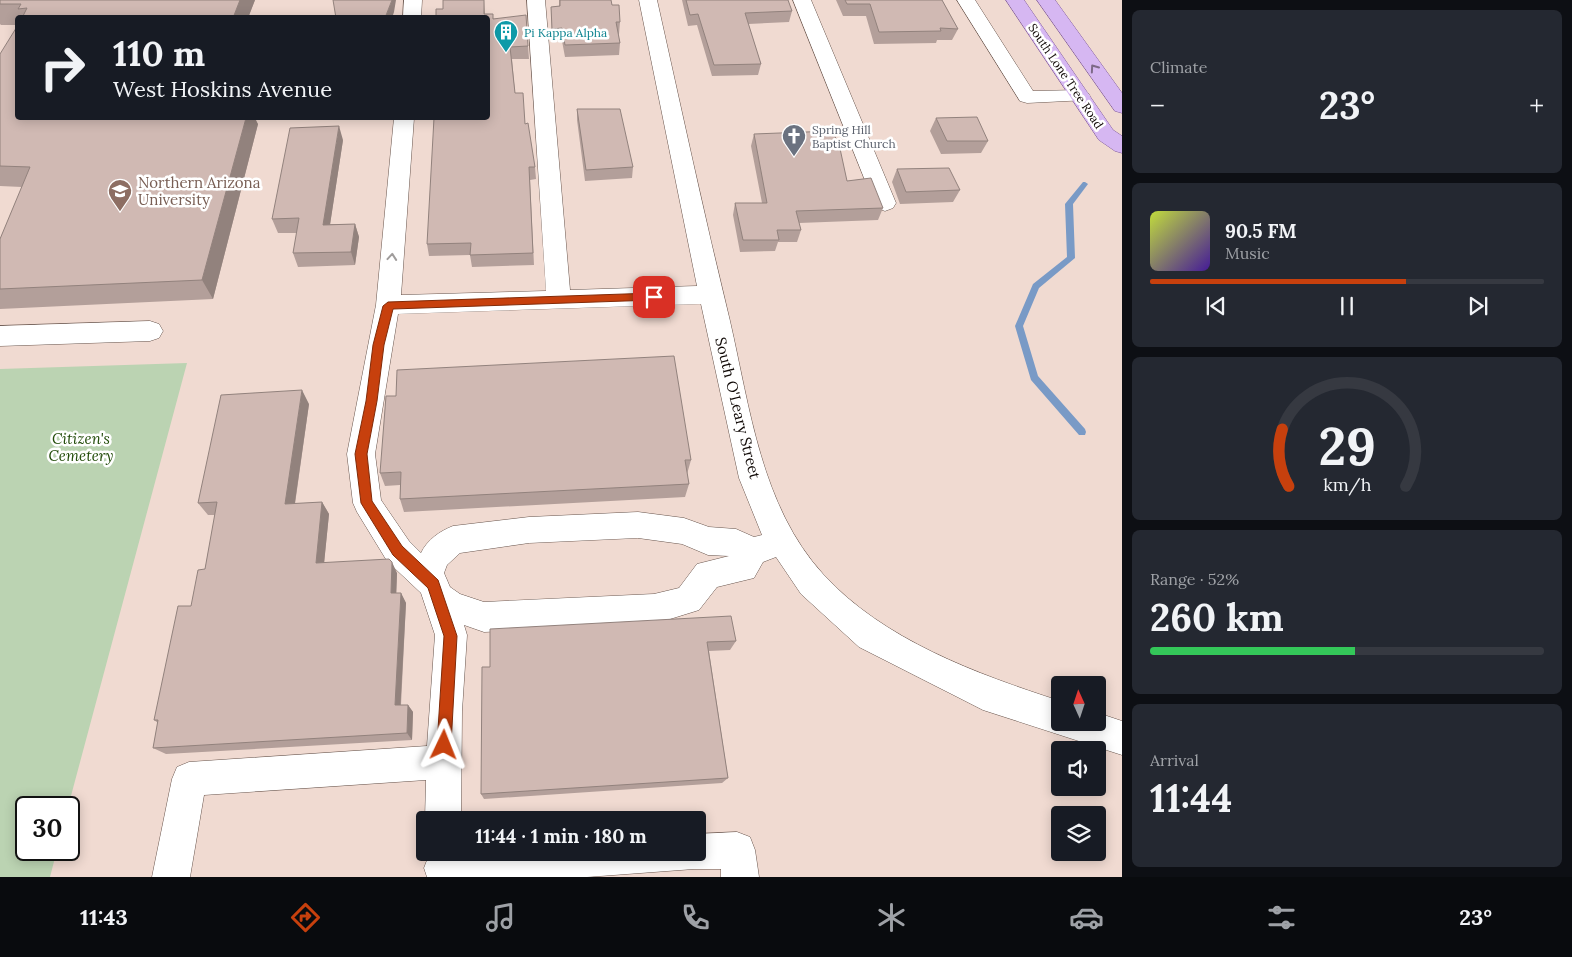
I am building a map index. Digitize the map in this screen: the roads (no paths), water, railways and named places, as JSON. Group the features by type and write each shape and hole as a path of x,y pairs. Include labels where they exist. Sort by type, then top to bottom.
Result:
{"main road":[{"name":"South Lone Tree Road","path":"1015,0 1106,135 1122,146"},
{"name":"South Lone Tree Road","path":"1046,0 1122,107"}],"street":[{"path":"412,15 413,0"},
{"path":"536,0 559,300"},
{"name":"South O'Leary Street","path":"648,0 711,295 753,478 775,531 812,584 870,636 983,693 1051,715"},
{"path":"802,0 885,203"},
{"path":"966,0 1027,97 1080,96"},
{"path":"404,120 388,306 379,345 372,401 361,454 367,503 398,550 451,606 484,618 654,609 688,600 708,574 743,568 752,552 782,541"},
{"path":"388,306 711,295"},
{"path":"0,336 150,331"},
{"path":"443,811 451,636 432,587 435,556 453,540 529,530 638,525 684,531 708,541 736,544 752,552"},
{"path":"684,531 692,545 697,564 698,586"},
{"path":"1101,731 1122,738"},
{"path":"171,877 189,779 444,762"},
{"path":"706,852 737,850 740,877"},
{"path":"442,866 531,861"}],"waterway":[{"path":"1082,432 1034,378 1019,326 1036,286 1071,258 1069,204 1085,184"}],"place":[{"name":"Pi Kappa Alpha","path":"506,53"},
{"name":"Spring Hill Baptist Church","path":"794,157"},
{"name":"Northern Arizona University","path":"120,212"}],"park label":[{"name":"Citizen's Cemetery","path":"81,446"}]}
